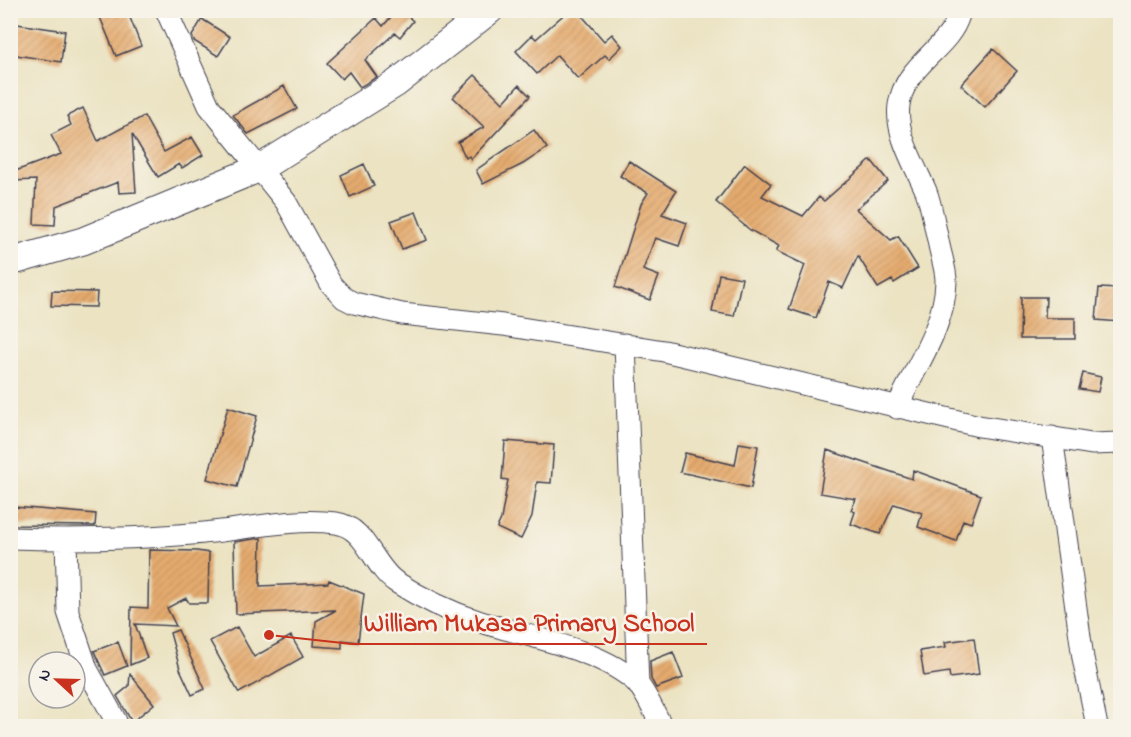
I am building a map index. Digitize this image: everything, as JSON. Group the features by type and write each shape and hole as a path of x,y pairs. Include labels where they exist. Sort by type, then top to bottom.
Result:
{"main road":[{"path":"10,262 83,242 260,168 395,84 490,10"}],"street":[{"path":"165,10 209,106 286,202 331,284 344,298 354,303 402,314 503,325 625,344 832,390 897,408 1092,444 1120,455"},
{"path":"897,408 934,333 944,301 946,278 928,197 898,121 899,103 905,84 919,64 953,28 959,15 957,10"},
{"path":"625,344 638,685"},
{"path":"1052,437 1083,658 1097,726"},
{"path":"1092,444 1120,443"},
{"path":"10,538 66,540 193,534 251,527 337,523 352,529 377,563 394,581 437,605 476,621 604,661 638,685 662,726"},
{"path":"66,540 68,612 87,669 116,721 115,726"}],"building":[{"path":"97,10 127,10 141,46 116,56"},
{"path":"397,10 401,10 413,21 400,37 395,33 365,60 377,77 360,87 349,72 342,79 327,63 376,18 383,26"},
{"path":"569,10 577,10 604,41 612,34 622,46 609,59 605,55 578,79 557,55 537,74 516,51 532,35 536,39"},
{"path":"202,19 230,37 218,56 194,41 192,36"},
{"path":"10,23 65,31 61,62 10,54"},
{"path":"993,49 1017,71 985,107 961,85"},
{"path":"475,75 503,103 519,85 530,96 471,159 469,156 466,158 458,142 484,127 453,97"},
{"path":"284,86 297,109 248,134 233,115"},
{"path":"83,108 98,141 144,116 164,152 192,137 203,155 182,168 179,164 158,177 132,134 136,192 119,193 118,182 56,206 55,225 34,224 36,180 10,181 10,173 61,154 51,135 71,125 67,116"},
{"path":"534,130 547,148 523,164 483,184 476,170"},
{"path":"871,160 888,181 856,209 891,240 898,236 918,268 894,283 892,280 878,288 858,256 843,288 829,282 816,318 789,309 805,265 776,251 779,246 750,230 716,202 745,164 771,184 762,196 803,216 819,197 824,201"},
{"path":"629,161 676,191 662,214 687,223 679,246 655,238 643,270 659,276 650,300 615,287 641,204 648,193 620,176"},
{"path":"364,164 374,186 350,197 341,175"},
{"path":"416,212 427,240 402,249 391,221"},
{"path":"719,274 742,278 734,316 712,312"},
{"path":"1099,288 1120,289 1120,322 1096,320"},
{"path":"52,291 97,292 96,307 51,306"},
{"path":"1021,297 1046,297 1045,318 1075,318 1075,339 1020,339"},
{"path":"1083,373 1101,377 1098,392 1079,389"},
{"path":"228,407 257,416 237,487 207,479"},
{"path":"505,441 554,445 551,483 537,482 532,516 521,539 497,528 501,519 508,480 502,479"},
{"path":"739,443 758,446 751,488 680,472 685,453 735,465"},
{"path":"827,450 912,479 913,470 981,495 971,523 963,520 956,541 918,527 922,513 894,504 880,534 851,524 855,512 851,510 856,499 820,493"},
{"path":"14,507 96,514 95,526 13,525"},
{"path":"261,538 260,586 328,583 329,580 364,594 358,642 342,640 342,648 314,646 316,621 336,610 236,614 234,542"},
{"path":"149,550 209,553 208,603 189,603 186,598 167,608 176,626 135,624 147,658 130,665 131,607 148,608"},
{"path":"237,627 254,657 291,636 303,657 239,693 210,641"},
{"path":"178,630 205,689 192,695 180,669 170,633"},
{"path":"974,638 979,674 950,678 949,672 924,676 920,651 946,647 945,642"},
{"path":"118,642 127,666 105,675 94,651"},
{"path":"673,652 683,678 656,688 651,679 650,661"},
{"path":"130,674 154,704 132,722 117,696 129,686"}],"place":[{"name":"William Mukasa Primary School","path":"269,635"}]}
